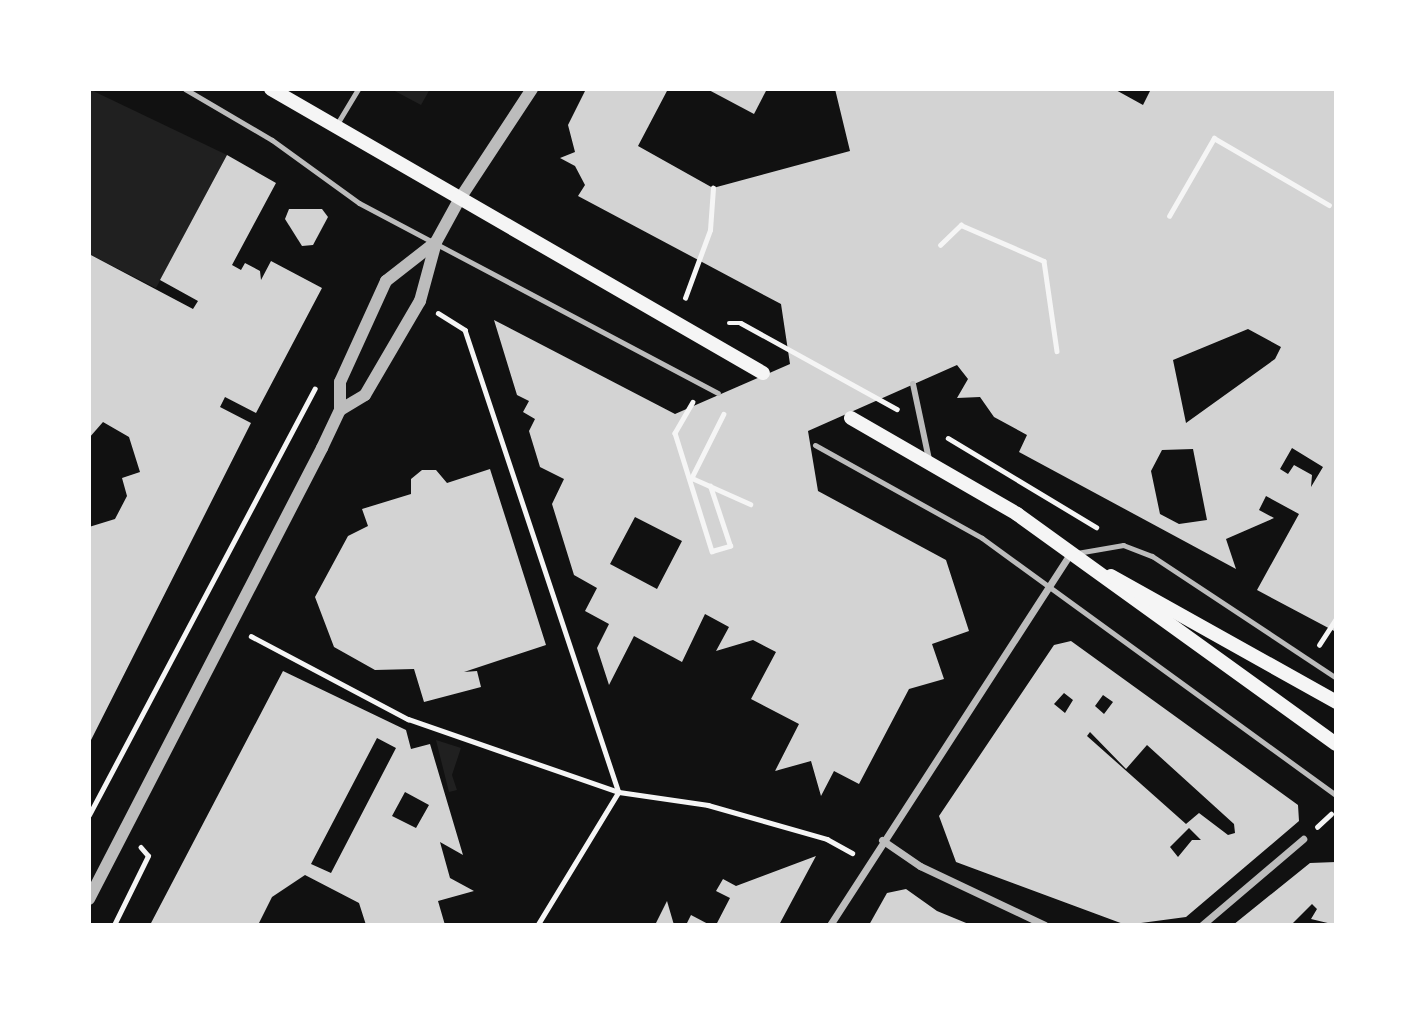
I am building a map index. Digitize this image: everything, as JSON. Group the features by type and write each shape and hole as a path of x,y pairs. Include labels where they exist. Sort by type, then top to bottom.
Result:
{"main road":[{"path":"271,89 459,200 763,373"},
{"path":"851,418 929,459 1070,554 1336,744"},
{"path":"1070,554 1336,702"}],"street":[{"path":"340,410 365,395 420,301 436,242 459,200 532,89"},
{"path":"89,899 232,626 340,410 340,382 387,281 436,242"},
{"path":"913,384 929,459"},
{"path":"830,925 866,862 1070,554"},
{"path":"1202,925 1303,839"},
{"path":"882,840 920,866 1045,925"}],"lane":[{"path":"185,89 272,139 359,203 718,393"},
{"path":"336,127 358,89"},
{"path":"815,445 942,514 1051,585 1336,795"},
{"path":"1070,554 1123,545 1152,556 1336,678"}],"path":[{"path":"1169,216 1214,138 1329,205"},
{"path":"675,324 710,230 713,188"},
{"path":"940,245 961,225 1044,261 1057,351"},
{"path":"420,301 465,330 620,792"},
{"path":"89,815 318,384"},
{"path":"702,386 676,433 712,551 730,546 710,486"},
{"path":"731,400 692,478 750,504"},
{"path":"1331,629 1336,619"},
{"path":"232,626 408,719 620,792 722,808 827,839 866,862"},
{"path":"538,925 620,792"},
{"path":"114,925 148,856 126,829"}],"shaded area":[{"path":"89,89 227,155 156,288 89,254"},
{"path":"391,89 430,89 421,105"},
{"path":"436,740 461,748 452,775 457,790 449,792"}],"building":[{"path":"586,89 668,89 638,146 713,188 850,151 835,89 1114,89 1143,105 1151,89 1336,89 1336,632 1257,590 1299,514 1266,496 1259,510 1274,518 1226,539 1236,569 1019,452 1027,435 994,417 980,397 957,398 968,379 957,365 808,431 818,491 946,560 969,631 932,644 944,679 909,689 859,784 834,771 821,796 811,761 775,771 799,724 751,699 776,652 753,640 716,651 729,627 705,614 682,662 634,636 609,685 597,648 609,624 585,611 597,588 574,575 552,504 564,479 540,467 529,431 535,419 523,412 529,401 517,395 494,320 675,414 790,364 781,304 578,196 585,185 575,166 560,158 575,152 568,125","holes":["1248,329 1281,347 1275,359 1186,423 1173,360","1292,448 1323,467 1311,487 1312,475 1294,465 1288,474 1280,469","1193,449 1207,520 1179,524 1160,514 1151,471 1162,450","635,517 682,541 657,589 610,564"]},
{"path":"707,89 767,89 754,114"},
{"path":"227,155 276,183 232,265 241,270 245,263 260,271 261,280 271,261 322,288 256,413 225,397 220,407 251,423 89,744 89,527 115,519 127,496 122,478 140,472 129,437 103,422 89,438 89,254 193,309 198,301 160,280"},
{"path":"289,209 322,209 328,217 313,245 302,246 285,219"},
{"path":"490,469 546,645 464,672 477,671 481,687 424,702 414,669 375,670 334,647 315,597 348,536 368,526 362,509 411,494 411,479 422,470 436,470 447,483"},
{"path":"1071,641 1298,805 1299,821 1186,917 1126,925 956,862 939,816 1054,645","holes":["1064,693 1073,700 1065,713 1054,704","1103,695 1113,702 1104,714 1095,706","1090,732 1126,769 1147,745 1234,824 1235,833 1228,835 1199,813 1186,824 1087,736","1189,828 1201,840 1192,840 1178,857 1170,847"]},
{"path":"283,671 406,730 411,749 430,744 463,855 440,842 450,878 474,891 438,901 445,925 366,925 359,903 305,875 272,897 258,925 150,925","holes":["377,738 396,748 331,873 311,864","405,792 429,805 416,828 392,816"]},
{"path":"816,856 779,925 716,925 730,898 716,891 723,879 736,886"},
{"path":"1336,862 1336,925 1311,919 1317,909 1312,904 1291,925 1233,925 1310,863"},
{"path":"906,889 937,911 971,925 869,925 887,893"},
{"path":"667,901 674,925 655,925"},
{"path":"691,915 710,925 686,925"}]}
